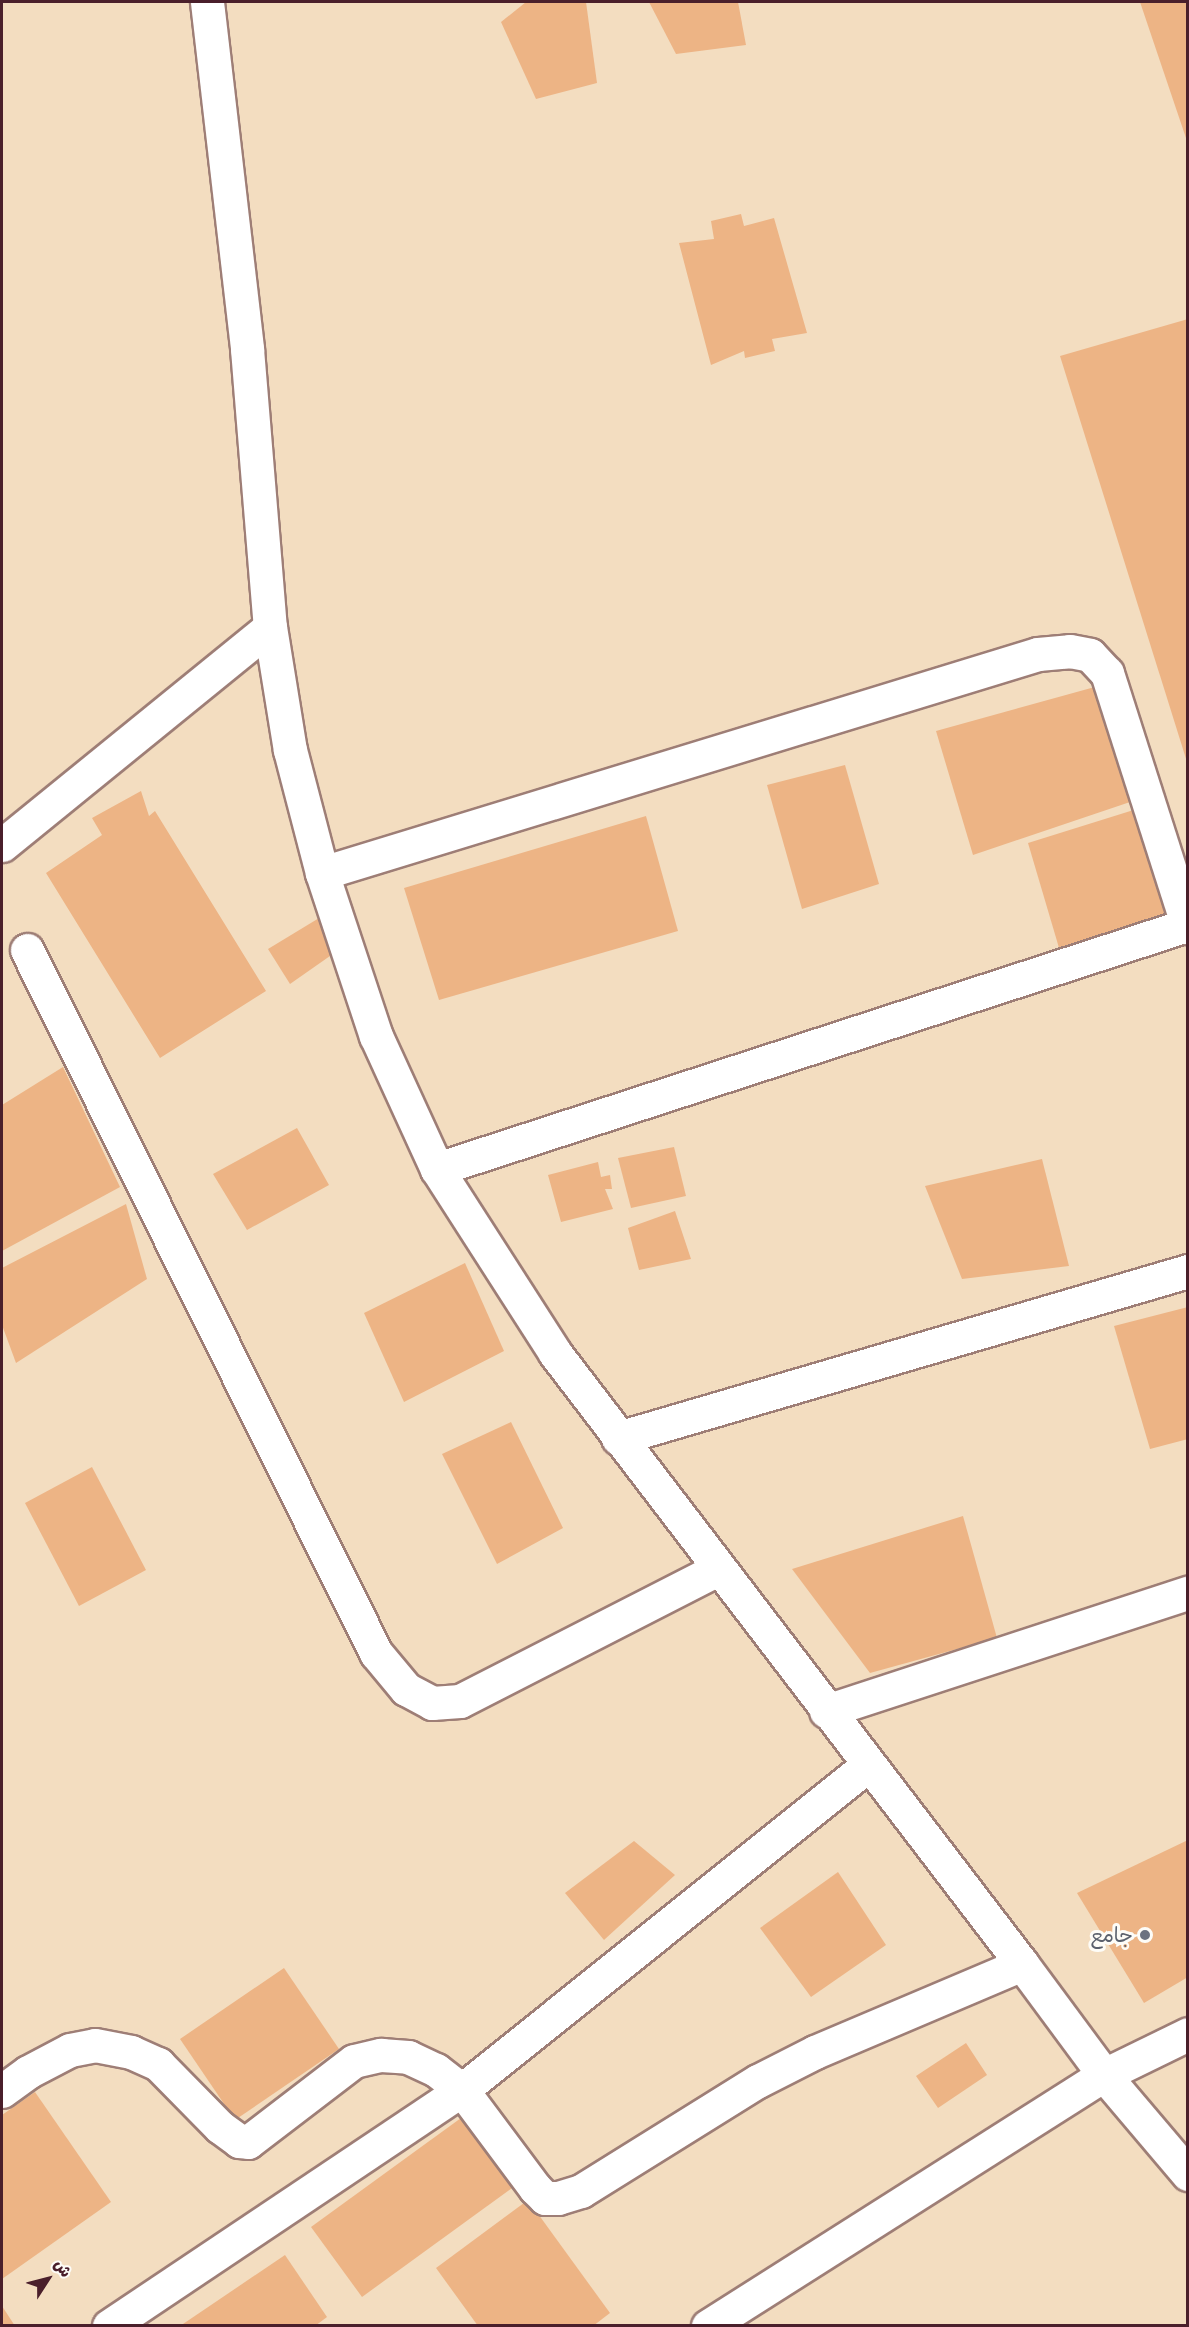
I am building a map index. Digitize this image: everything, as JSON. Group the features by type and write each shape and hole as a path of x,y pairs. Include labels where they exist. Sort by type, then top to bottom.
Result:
{"street":[{"path":"207,2 247,349 270,627 290,750 322,873 376,1036 437,1169 555,1353 826,1711 1022,1964 1104,2075 1188,2174"},
{"path":"2,844 270,627"},
{"path":"322,873 1038,654 1070,651 1090,655 1107,673 1187,926 437,1169"},
{"path":"27,950 376,1653 406,1689 432,1703 460,1701 718,1569"},
{"path":"618,1438 1188,1271"},
{"path":"826,1711 1188,1593"},
{"path":"109,2325 462,2090 868,1765"},
{"path":"2,2091 28,2072 70,2050 95,2045 131,2052 158,2064 220,2127 239,2141 248,2142 354,2061 381,2055 408,2057 436,2070 462,2090 535,2188 545,2198 558,2198 581,2191 758,2081 815,2052 1022,1964"},
{"path":"708,2325 1104,2075 1188,2034"}],"building":[{"path":"526,2 586,2 597,83 536,99 501,22"},
{"path":"649,2 738,2 746,45 676,54"},
{"path":"1140,2 1188,2 1188,141 1187,141"},
{"path":"741,214 744,226 774,218 807,333 772,339 775,351 745,358 744,351 711,365 679,243 714,239 711,221"},
{"path":"1188,319 1188,762 1187,762 1060,356"},
{"path":"1102,685 1136,800 973,855 936,731"},
{"path":"845,765 879,884 802,909 767,785"},
{"path":"141,791 149,816 155,811 266,991 160,1058 46,873 102,835 92,818"},
{"path":"1140,808 1175,922 1062,958 1028,843"},
{"path":"646,816 678,931 439,1000 404,888"},
{"path":"329,912 340,949 290,984 268,949"},
{"path":"63,1067 120,1187 2,1251 2,1105"},
{"path":"297,1128 329,1185 247,1230 213,1174"},
{"path":"674,1147 686,1196 631,1208 618,1158"},
{"path":"1042,1159 1069,1266 962,1279 925,1186"},
{"path":"598,1162 601,1177 610,1175 612,1189 605,1189 613,1209 561,1222 548,1175"},
{"path":"126,1204 147,1279 16,1363 2,1325 2,1268"},
{"path":"675,1211 691,1259 639,1270 628,1228"},
{"path":"465,1263 504,1351 404,1402 364,1313"},
{"path":"1188,1307 1188,1439 1150,1449 1114,1326"},
{"path":"511,1422 563,1528 497,1564 442,1454"},
{"path":"92,1467 146,1570 79,1606 25,1503"},
{"path":"963,1516 997,1638 870,1673 792,1569"},
{"name":"جامع","path":"1188,1840 1188,1977 1144,2003 1077,1893"},
{"path":"634,1841 675,1875 604,1940 565,1893"},
{"path":"838,1872 886,1945 811,1997 760,1928"},
{"path":"284,1968 339,2049 235,2120 180,2039"},
{"path":"966,2043 987,2075 938,2108 916,2076"},
{"path":"35,2092 111,2202 2,2279 2,2115"},
{"path":"472,2110 523,2180 362,2297 311,2227"},
{"path":"528,2200 610,2313 593,2326 478,2326 436,2268"},
{"path":"285,2255 327,2317 315,2326 180,2326"},
{"path":"2,2306 15,2326 2,2326"}],"place":[{"name":"جامع","path":"1145,1935"}]}
